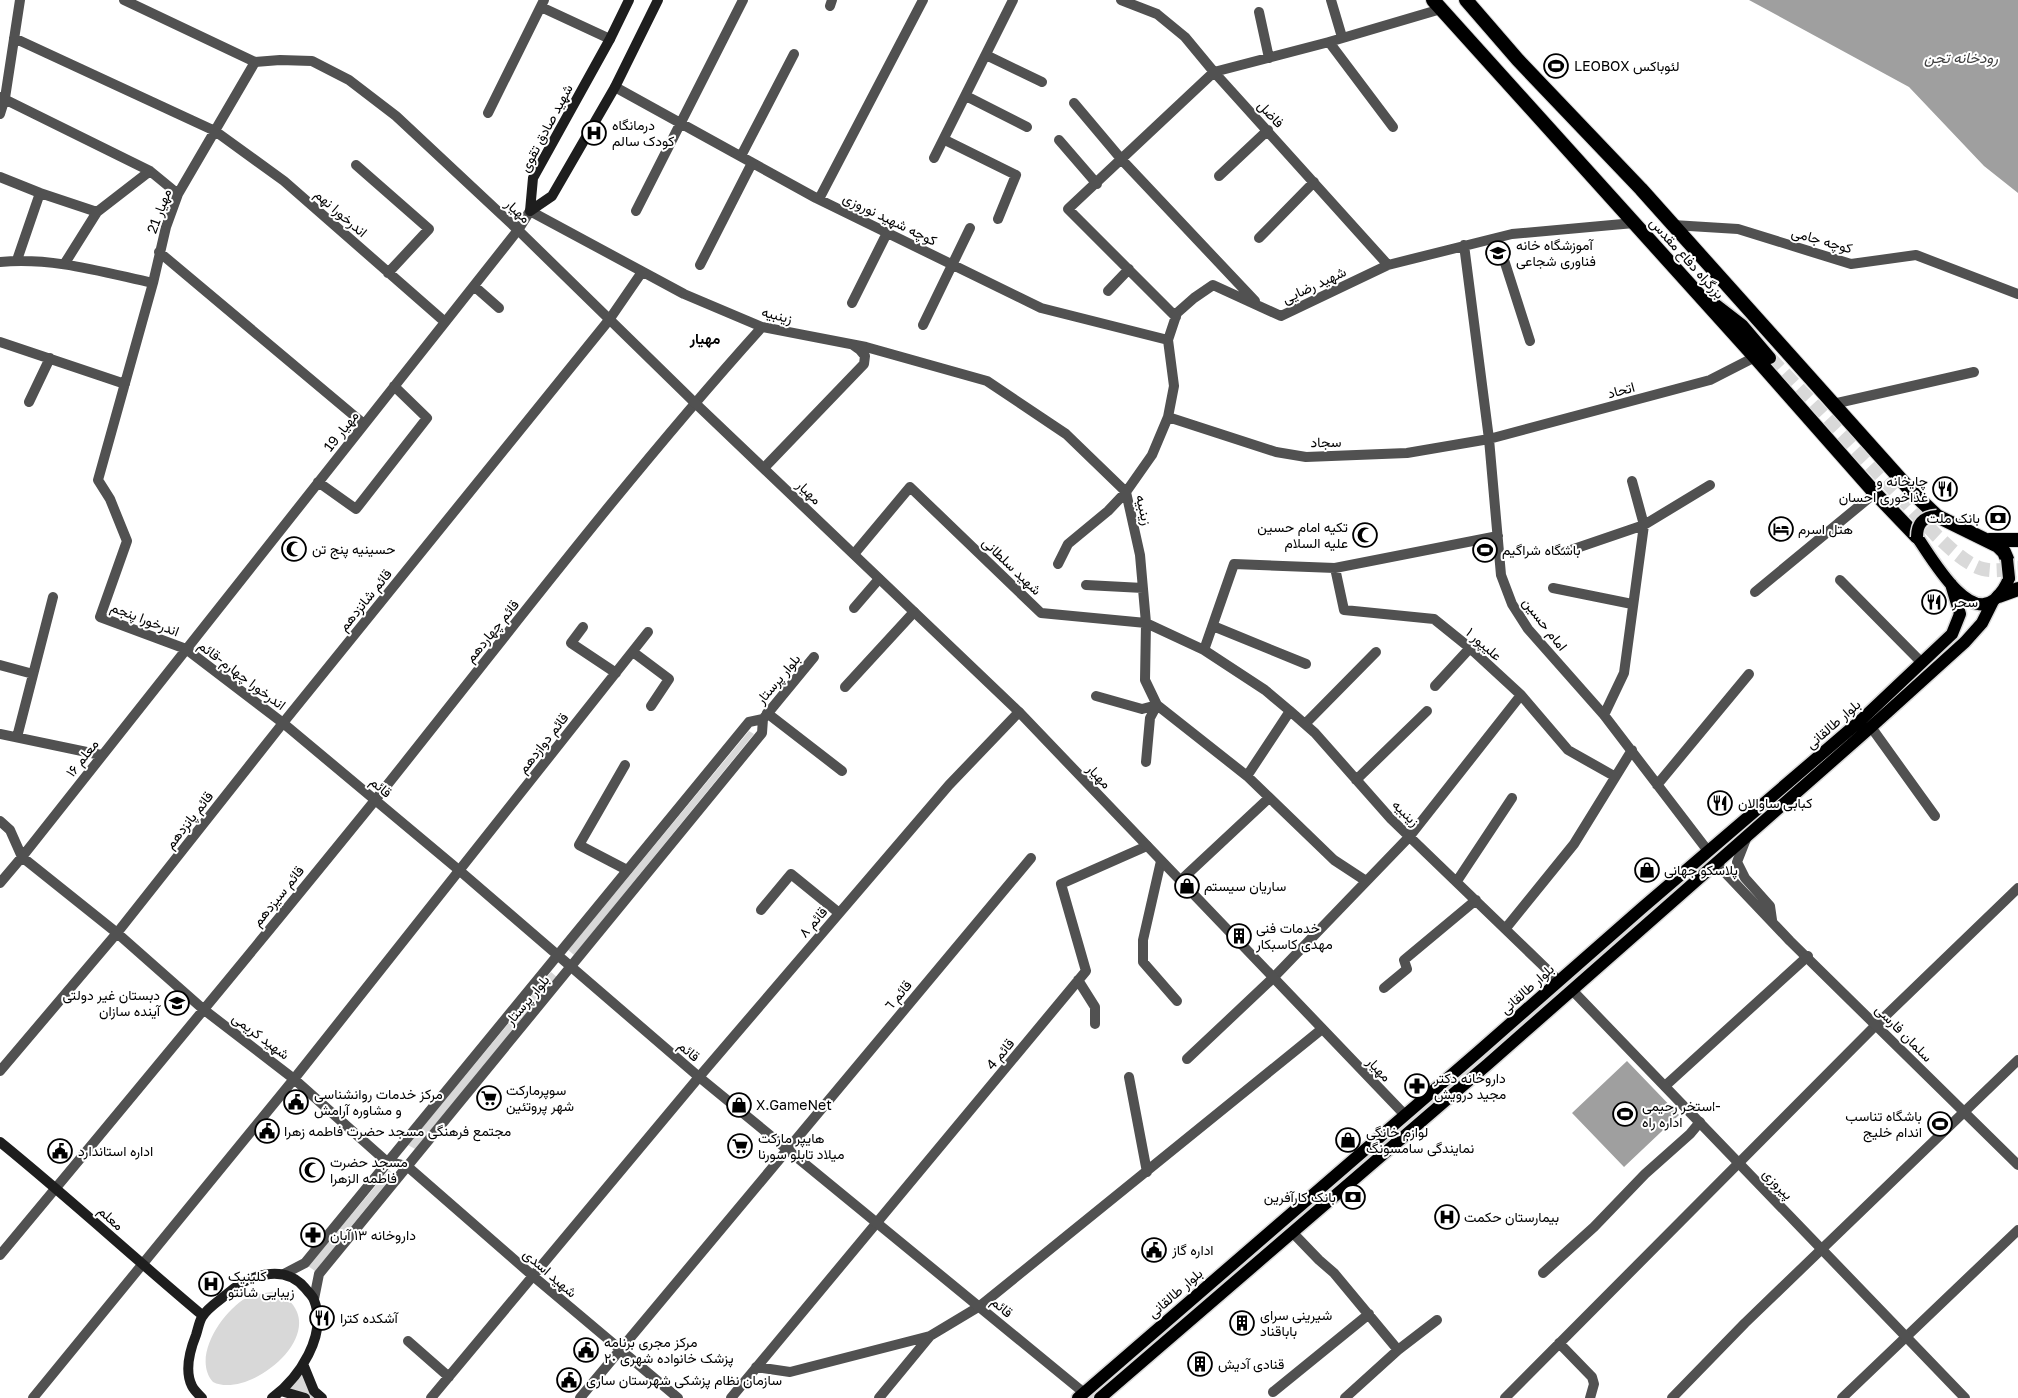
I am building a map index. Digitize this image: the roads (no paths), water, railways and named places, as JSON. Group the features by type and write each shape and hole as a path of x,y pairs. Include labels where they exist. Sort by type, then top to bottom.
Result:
{"highway":[{"name":"بزرگراه دفاع مقدس","path":"1466,0 1518,60 1673,225 1921,504 1937,516 1989,540"},
{"name":"بزرگراه دفاع مقدس","path":"1437,4 1875,493 1905,520 1917,537"},
{"path":"1989,540 2018,540"},
{"path":"1989,540 2001,549 2007,559"},
{"path":"1996,598 2014,583"}],"main road":[{"name":"شهید صادق تقوی","path":"530,211 533,178 610,40 629,0"},
{"path":"530,211 552,196 614,87 658,0"},
{"path":"1689,284 1742,325 1770,358"},
{"path":"1905,520 1920,518 1921,504"},
{"path":"1937,516 1930,516 1922,521 1917,530 1917,537 1963,598 1983,605 1996,598"},
{"path":"2007,559 2014,583"},
{"name":"بلوار طالقانی","path":"1081,1395 1861,720 1952,634 1960,614 1951,584"},
{"name":"بلوار طالقانی","path":"1100,1398 1467,1082 1871,727 1965,642 1982,623 1996,598"},
{"path":"1712,848 1716,863"},
{"path":"1457,1070 1467,1082"},
{"name":"معلم","path":"0,1142 202,1315"},
{"path":"190,1398 192,1387 188,1368 190,1349 202,1315 233,1288 247,1280 264,1274 284,1274 301,1284 314,1299 318,1318 316,1336 303,1364 281,1391 272,1398"},
{"path":"303,1364 314,1392 322,1398"},
{"path":"192,1387 202,1398"},
{"path":"281,1391 305,1398"}],"street":[{"path":"0,114 20,0"},
{"name":"مهیار","path":"124,0 255,62 280,60 312,61 348,80 396,116 518,230 694,402 1019,712 1405,1115"},
{"path":"636,210 682,123 742,0"},
{"path":"819,199 922,0"},
{"path":"934,158 945,140 1013,0"},
{"name":"فاضل","path":"1124,0 1157,14 1185,37 1214,72 1388,264"},
{"path":"1331,0 1342,38"},
{"path":"488,112 543,3 610,40"},
{"path":"1176,317 1068,209 1097,184 1214,72 1329,42 1437,4"},
{"path":"1259,12 1269,58"},
{"name":"اندرخورا نهم","path":"14,38 215,131 284,182 445,322"},
{"path":"1329,42 1393,127"},
{"path":"741,156 794,54"},
{"path":"986,55 1042,82"},
{"name":"مهیار 21","path":"125,384 153,283 159,252 178,194 255,62"},
{"name":"کوچه شهید نوروزی","path":"614,87 819,199 1041,308 1168,340"},
{"path":"966,96 1027,127"},
{"path":"3,98 150,171 178,194"},
{"path":"1074,103 1122,160 1259,306"},
{"path":"1219,176 1268,130"},
{"path":"945,140 1016,175 998,219"},
{"path":"1059,140 1097,184"},
{"path":"700,264 752,163"},
{"path":"356,165 429,229 388,273"},
{"path":"65,263 97,212 150,171"},
{"path":"0,177 97,212"},
{"path":"1260,238 1314,182"},
{"path":"18,260 40,193"},
{"name":"مهیار 19","path":"186,649 518,230 530,211"},
{"name":"زینبیه","path":"530,211 684,294 762,327 851,344 987,381 1066,434 1126,492 1140,555 1146,623 1204,650 1265,690 1305,724 1390,820 1410,836 1457,881 1558,981"},
{"name":"شهید رضایی","path":"1058,564 1068,544 1108,511 1126,492 1152,455 1168,417 1174,386 1168,340 1177,313 1213,285 1280,316 1388,264 1512,234 1634,223"},
{"name":"کوچه جامی","path":"1673,225 1738,229 1851,264 1916,255 2018,294"},
{"path":"923,326 970,228"},
{"path":"852,303 887,233"},
{"path":"1497,238 1530,341"},
{"name":"امام حسین","path":"1464,245 1489,439 1501,575 1512,604 1528,629 1604,716 1657,785 1712,848"},
{"path":"159,252 364,424"},
{"path":"0,262 18,260 65,263 153,283"},
{"path":"1108,291 1128,269"},
{"name":"قائم شانزدهم","path":"283,723 609,320 642,272"},
{"path":"474,286 499,308"},
{"name":"قائم چهاردهم","path":"375,800 630,478 694,402 762,327"},
{"path":"0,342 125,384"},
{"path":"764,468 864,364 865,356 851,344"},
{"name":"اتحاد","path":"1489,439 1710,380 1755,357"},
{"path":"29,402 50,358"},
{"path":"1833,404 1974,372"},
{"name":"اندرخورا پنجم","path":"125,384 98,480 110,499 127,542 100,617 186,649"},
{"path":"318,482 356,509 427,418 394,386"},
{"name":"سجاد","path":"1168,417 1276,452 1306,457 1407,453 1489,439"},
{"path":"1604,716 1624,673 1644,525 1632,481"},
{"path":"1565,552 1644,525 1710,485"},
{"name":"شهید سلطانی","path":"854,554 910,488 1041,613 1146,623"},
{"path":"1755,592 1875,493"},
{"path":"1204,650 1234,564 1335,568 1498,536"},
{"name":"علیپور ۱","path":"1335,568 1344,610 1434,619 1470,648 1521,695 1568,750 1614,776"},
{"path":"854,608 879,579"},
{"path":"1840,580 1922,663"},
{"path":"1086,585 1143,588"},
{"path":"1553,588 1632,604"},
{"path":"17,737 53,597"},
{"path":"845,687 914,612"},
{"path":"1146,623 1145,680 1157,705 1247,776 1334,860 1366,880"},
{"path":"1213,626 1306,664"},
{"path":"583,627 572,643 616,673"},
{"name":"قائم دوازدهم","path":"33,1398 294,1079 648,632"},
{"path":"1435,686 1470,648"},
{"name":"اندرخورا چهارم-قائم","path":"186,649 283,723"},
{"name":"معلم ۱۶","path":"0,883 186,649"},
{"path":"633,652 669,678 651,706"},
{"path":"1305,724 1376,652"},
{"name":"بلوار پرستار","path":"314,1299 319,1274 762,733 765,716 814,657"},
{"path":"0,665 33,674"},
{"path":"1657,785 1749,674"},
{"path":"1187,1059 1273,978 1410,836 1521,695"},
{"path":"1096,696 1142,709 1157,705"},
{"path":"1146,762 1150,718 1157,705"},
{"path":"1247,776 1290,711"},
{"path":"1356,780 1427,711"},
{"name":"قائم ٨","path":"431,1398 698,1077 949,786 1019,712"},
{"path":"765,716 842,771"},
{"name":"بلوار پرستار","path":"284,1274 304,1263 749,722 765,716"},
{"name":"قائم","path":"283,723 460,871 698,1077 980,1306 1081,1395"},
{"name":"قائم پانزدهم","path":"0,1071 117,933 283,723"},
{"path":"1871,727 1935,816"},
{"path":"0,734 101,755"},
{"path":"1506,928 1574,844 1614,776 1632,750"},
{"path":"625,765 579,845 627,870"},
{"path":"1180,881 1269,798"},
{"path":"1457,881 1512,798"},
{"name":"قائم سیزدهم","path":"0,1255 375,800"},
{"path":"0,821 10,830 22,857"},
{"name":"سلمان فارسی","path":"1747,836 1737,862 1745,878 1770,906 1772,920"},
{"name":"قائم 4","path":"732,1398 1086,971 1061,884 1147,846"},
{"name":"شهید کریمی","path":"22,857 117,933 203,1009 294,1079 386,1161"},
{"name":"قائم ٦","path":"580,1398 1031,858"},
{"path":"1161,861 1143,940 1143,962 1177,1001"},
{"name":"سلمان فارسی","path":"1716,863 1790,941 1808,956 2018,1165"},
{"path":"761,910 791,874 839,913"},
{"path":"1505,1398 1738,1162 2018,888"},
{"path":"1384,988 1407,969 1404,960 1476,900"},
{"path":"1665,1086 1808,956"},
{"path":"1078,980 1096,1007 1095,1024"},
{"name":"پیروزی","path":"1572,990 1964,1398"},
{"path":"756,1367 790,1372 930,1336 980,1306 1322,1029"},
{"path":"1672,1398 1745,1323 2018,1060"},
{"path":"1129,1077 1147,1172"},
{"path":"1543,1273 1607,1215 1700,1122"},
{"path":"386,1161 407,1166"},
{"name":"شهید اسدی","path":"407,1166 619,1350 678,1398"},
{"path":"1842,1398 2018,1230"},
{"path":"1292,1232 1334,1273 1398,1350"},
{"path":"1273,1392 1370,1314"},
{"path":"1346,1398 1398,1350 1437,1320"},
{"path":"879,1398 930,1336"},
{"path":"408,1341 448,1377"},
{"path":"1559,1343 1592,1377 1594,1384 1590,1398"}],"water":[{"name":"رودخانه تجن","path":"1749,0 2018,0 2018,193 1984,166 1909,87"},
{"name":"استخر رحیمی- اداره راه","path":"1627,1061 1679,1115 1624,1167 1572,1113"}],"tunnel":[{"path":"1770,358 1936,535 1958,555 1976,567 1987,570 2018,568"}],"place":[{"name":"LEOBOX لئوباکس","path":"1556,66"},
{"name":"درمانگاه کودک سالم","path":"594,133"},
{"name":"آموزشگاه خانه فناوری شجاعی","path":"1498,253"},
{"name":"چایخانه و غذاخوری احسان","path":"1945,489"},
{"name":"بانک ملت","path":"1998,518"},
{"name":"هتل اسرم","path":"1781,529"},
{"name":"تکیه امام حسین علیه السلام","path":"1365,535"},
{"name":"حسینیه پنج تن","path":"294,549"},
{"name":"باشگاه شراگیم","path":"1485,550"},
{"name":"سحر","path":"1934,602"},
{"name":"کبابی ساوالان","path":"1720,803"},
{"name":"پلاسکو جهانی","path":"1647,870"},
{"name":"ساریان سیستم","path":"1187,886"},
{"name":"خدمات فنی مهدی کاسبکار","path":"1239,936"},
{"name":"دبستان غیر دولتی آینده سازان","path":"177,1003"},
{"name":"داروخانه دکتر مجید درویش","path":"1417,1086"},
{"name":"سوپرمارکت شهر پروتئین","path":"489,1098"},
{"name":"مرکز خدمات روانشناسی و مشاوره آرامش","path":"296,1102"},
{"name":"X.GameNet","path":"739,1105"},
{"name":"استخر رحیمی- اداره راه","path":"1625,1114"},
{"name":"باشگاه تناسب اندام خلیج","path":"1940,1124"},
{"name":"مجتمع فرهنگی مسجد حضرت فاطمه زهرا","path":"267,1131"},
{"name":"لوازم خانگی نمایندگی سامسونگ","path":"1348,1140"},
{"name":"هایپر مارکت میلاد تابلو سورنا","path":"740,1146"},
{"name":"اداره استاندارد","path":"60,1151"},
{"name":"مسجد حضرت فاطمه الزهرا","path":"312,1170"},
{"name":"بانک کارآفرین","path":"1353,1197"},
{"name":"بیمارستان حکمت","path":"1447,1217"},
{"name":"داروخانه ١٣ آبان","path":"313,1235"},
{"name":"اداره گاز","path":"1154,1250"},
{"name":"کلینیک زیبایی شانتو","path":"211,1284"},
{"name":"آشکده کترا","path":"322,1318"},
{"name":"شیرینی سرای باباقناد","path":"1242,1323"},
{"name":"مرکز مجری برنامه پزشک خانواده شهری ٢٠","path":"586,1350"},
{"name":"قنادی آدیش","path":"1200,1364"},
{"name":"سازمان نظام پزشکی شهرستان ساری","path":"569,1380"}],"district":[{"name":"مهیار","path":"705,339"}]}
